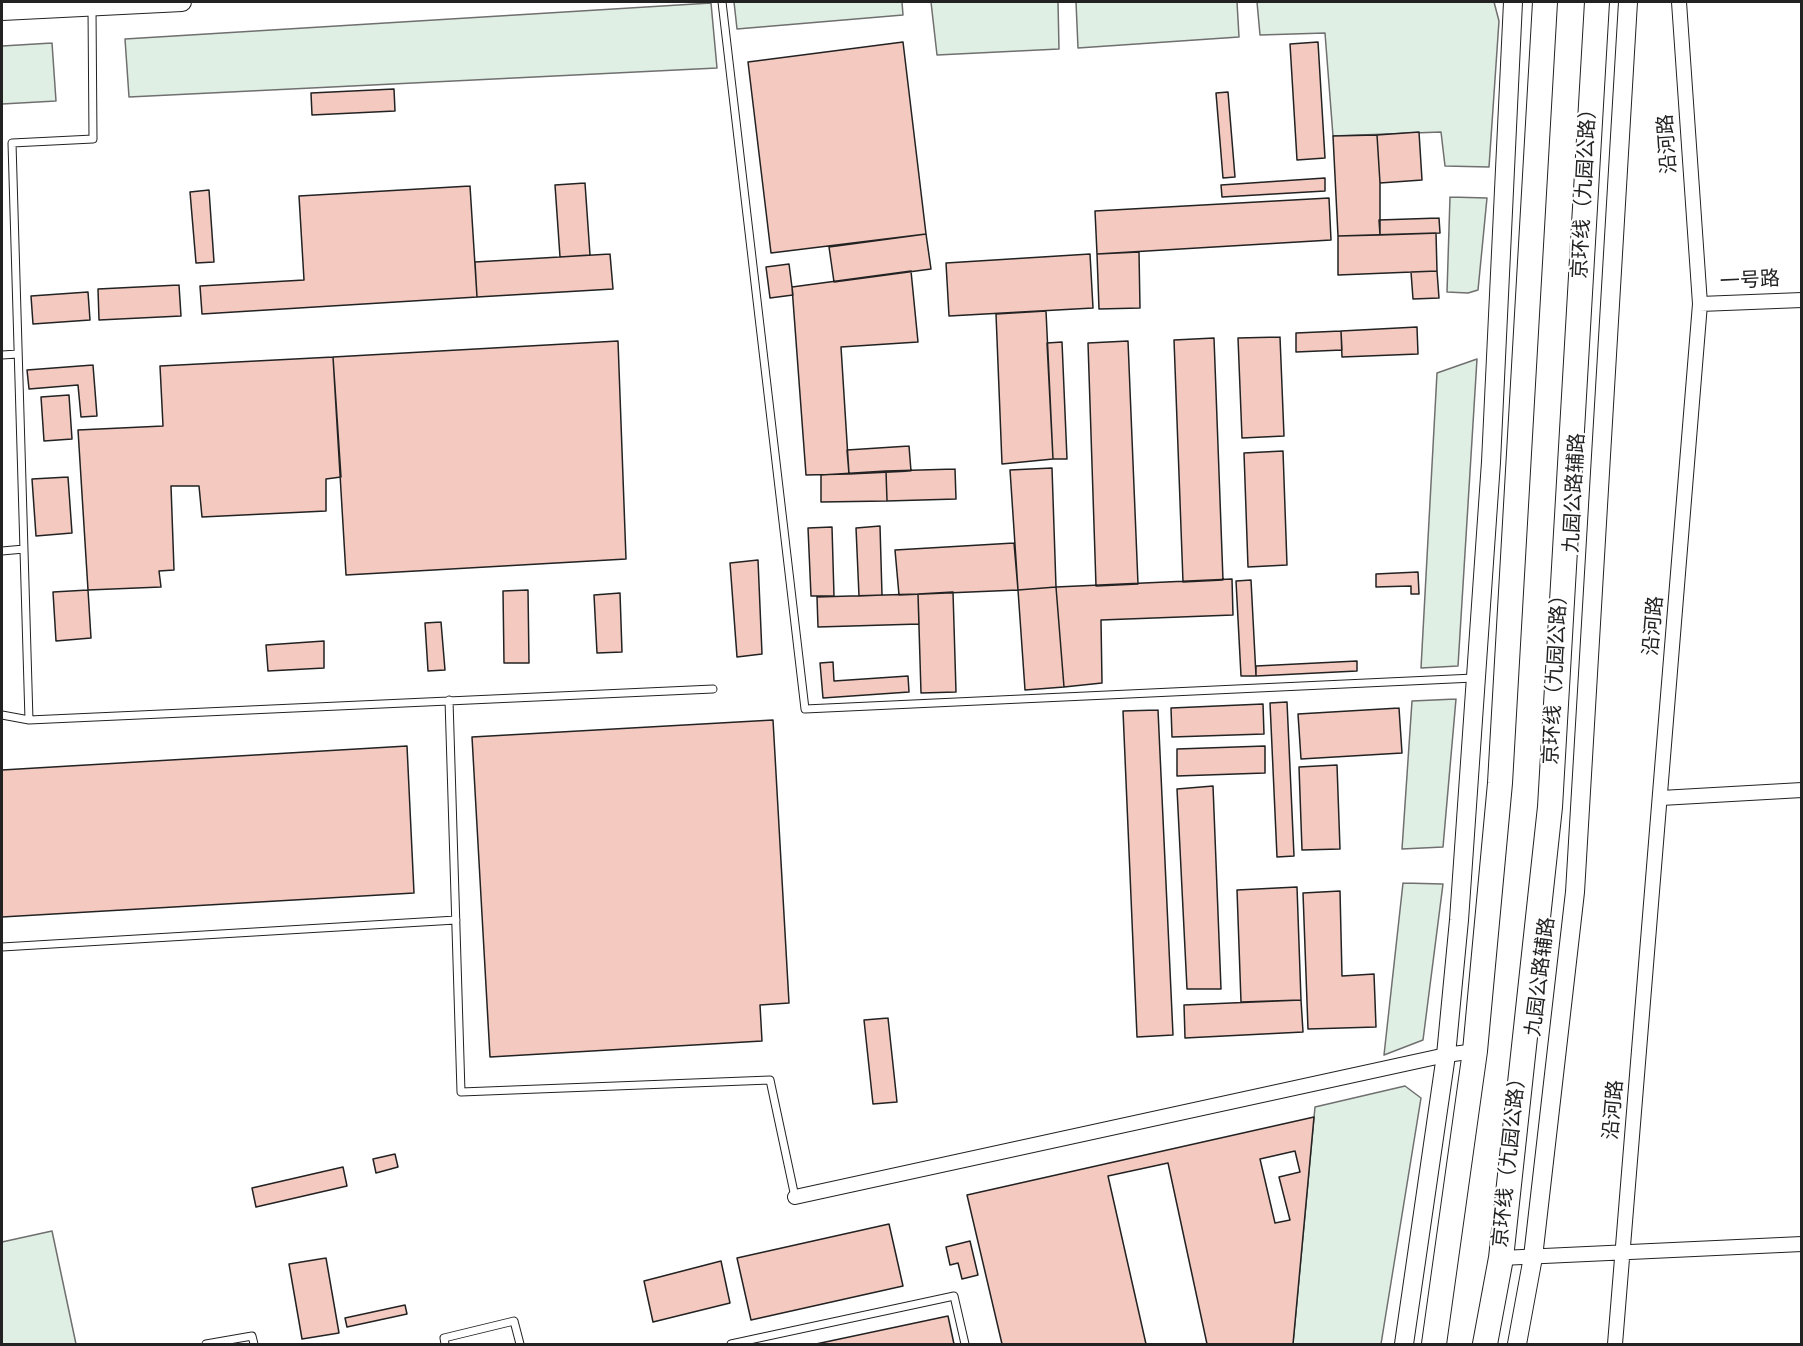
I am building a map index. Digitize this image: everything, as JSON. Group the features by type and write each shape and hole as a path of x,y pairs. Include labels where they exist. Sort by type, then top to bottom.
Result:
{"highway":[{"path":"1434,1344 1475,1051 1500,783 1545,2"},
{"name":"京环线（九园公路）","path":"1485,1344 1501,1258 1550,807 1597,2"}],"street":[{"path":"2,11 182,2"},
{"path":"1404,1344 1446,1055 1459,920 1491,462 1514,2"},
{"name":"九园公路辅路","path":"1517,1344 1533,1257 1575,892 1628,2"},
{"name":"沿河路","path":"1615,1344 1700,304 1679,2"},
{"name":"一号路","path":"1700,304 1802,300"},
{"path":"1661,798 1802,790"},
{"path":"795,1197 1446,1055 1475,1051"},
{"path":"1501,1258 1802,1244"}],"lane":[{"path":"722,2 805,709 1476,678"},
{"path":"29,720 12,143 93,139 92,6"},
{"path":"2,355 18,354"},
{"path":"2,550 24,549"},
{"path":"2,715 29,720 713,688"},
{"path":"449,700 461,1092 770,1080 795,1197"},
{"path":"2,947 456,920"},
{"path":"731,1344 954,1296 964,1344"},
{"path":"446,1344 444,1338 514,1321 520,1344"},
{"path":"206,1344 252,1336 254,1344"}],"green space":[{"path":"734,2 902,2 903,15 737,29"},
{"path":"931,2 1058,2 1059,49 937,55"},
{"path":"1076,2 1237,2 1239,37 1078,48"},
{"path":"1257,2 1494,2 1499,21 1489,167 1445,166 1441,132 1333,136 1325,33 1260,35"},
{"path":"711,3 717,68 129,97 125,39"},
{"path":"52,43 56,101 2,104 2,46"},
{"path":"1450,197 1487,198 1478,290 1468,293 1447,292"},
{"path":"1477,359 1458,666 1421,668 1437,373"},
{"path":"1456,699 1443,847 1402,849 1412,701"},
{"path":"1403,883 1443,884 1423,1040 1384,1055"},
{"path":"1405,1086 1421,1098 1381,1344 1293,1344 1315,1107"},
{"path":"52,1231 76,1344 2,1344 2,1242"}],"building":[{"path":"903,42 926,234 771,253 748,62"},
{"path":"1318,42 1325,158 1297,160 1290,44"},
{"path":"394,89 395,111 312,115 311,93"},
{"path":"1228,92 1235,177 1223,178 1216,93"},
{"path":"1419,132 1422,180 1380,183 1377,135"},
{"path":"1377,135 1380,235 1338,236 1333,136"},
{"path":"1325,178 1325,191 1222,197 1221,185"},
{"path":"585,183 590,255 560,257 555,185"},
{"path":"470,186 477,297 202,314 200,286 304,280 299,196"},
{"path":"209,190 214,262 196,263 190,192"},
{"path":"1329,198 1331,240 1097,254 1095,211"},
{"path":"1439,218 1440,233 1380,235 1379,220"},
{"path":"1436,233 1437,271 1338,275 1338,236"},
{"path":"926,234 931,269 834,282 829,247"},
{"path":"1139,252 1140,308 1099,309 1097,254"},
{"path":"610,254 613,289 477,297 475,262"},
{"path":"1090,254 1093,308 949,316 946,263"},
{"path":"789,264 793,295 770,298 766,267"},
{"path":"911,271 918,342 841,347 849,474 806,475 792,287"},
{"path":"1437,271 1439,298 1413,299 1411,272"},
{"path":"179,285 181,316 99,320 98,289"},
{"path":"88,292 90,320 33,324 31,296"},
{"path":"1046,311 1053,459 1002,464 996,314"},
{"path":"1417,327 1418,354 1342,357 1341,331"},
{"path":"1341,331 1342,350 1296,352 1296,333"},
{"path":"1280,337 1284,436 1242,438 1238,338"},
{"path":"1214,338 1223,580 1183,582 1174,340"},
{"path":"618,341 626,559 346,575 333,357"},
{"path":"1128,341 1138,584 1096,586 1088,343"},
{"path":"1062,342 1067,459 1053,459 1047,343"},
{"path":"333,357 341,477 326,479 326,511 202,517 199,486 171,486 174,570 159,571 161,587 88,590 78,430 163,426 160,366"},
{"path":"93,365 97,416 81,417 78,385 29,389 27,370"},
{"path":"69,395 72,439 44,441 41,397"},
{"path":"909,446 911,471 849,474 847,450"},
{"path":"1283,451 1287,565 1248,567 1244,453"},
{"path":"1052,468 1056,587 1018,590 1010,470"},
{"path":"955,469 956,499 887,501 886,471"},
{"path":"886,471 887,501 821,502 821,475"},
{"path":"68,477 72,533 36,536 32,479"},
{"path":"880,526 882,595 859,596 856,528"},
{"path":"832,527 834,596 811,596 808,528"},
{"path":"1014,543 1018,590 899,595 895,550"},
{"path":"758,560 762,654 737,657 730,563"},
{"path":"1418,572 1419,594 1411,594 1411,586 1376,587 1376,574"},
{"path":"1232,579 1233,615 1101,620 1102,683 1064,687 1056,587"},
{"path":"1251,580 1256,676 1241,676 1236,581"},
{"path":"1056,587 1064,687 1025,690 1018,590"},
{"path":"88,590 91,638 56,641 53,592"},
{"path":"528,590 529,663 504,663 503,591"},
{"path":"953,592 956,692 921,693 918,594"},
{"path":"620,593 622,652 597,653 594,595"},
{"path":"918,594 919,624 818,627 817,597"},
{"path":"441,622 445,670 428,671 425,623"},
{"path":"324,641 324,668 268,671 266,645"},
{"path":"1357,661 1357,671 1256,676 1256,666"},
{"path":"833,662 834,681 908,676 909,692 823,698 820,663"},
{"path":"1287,702 1294,856 1277,857 1270,703"},
{"path":"1263,704 1264,734 1172,737 1171,708"},
{"path":"1399,708 1402,753 1301,759 1298,714"},
{"path":"1158,710 1173,1035 1137,1037 1123,711"},
{"path":"773,720 789,1003 760,1005 762,1041 490,1057 472,737"},
{"path":"407,746 414,893 2,917 2,770"},
{"path":"1265,746 1265,773 1177,776 1177,749"},
{"path":"1337,765 1340,849 1302,850 1299,767"},
{"path":"1213,786 1221,989 1187,989 1177,789"},
{"path":"1297,887 1301,1000 1241,1002 1237,890"},
{"path":"1340,891 1342,976 1374,974 1376,1027 1308,1029 1303,893"},
{"path":"1301,1000 1303,1032 1185,1038 1184,1005"},
{"path":"888,1018 897,1102 873,1104 864,1020"},
{"path":"1314,1117 1293,1344 1002,1344 967,1195"},
{"path":"1295,1151 1300,1172 1279,1177 1290,1220 1275,1223 1260,1159"},
{"path":"395,1154 398,1167 376,1173 373,1159"},
{"path":"1168,1163 1207,1344 1146,1344 1108,1176"},
{"path":"343,1167 347,1186 256,1207 252,1188"},
{"path":"889,1224 903,1286 751,1320 737,1258"},
{"path":"970,1241 978,1275 962,1279 958,1263 950,1265 946,1247"},
{"path":"326,1258 339,1333 302,1339 289,1264"},
{"path":"721,1261 730,1303 653,1322 644,1281"},
{"path":"405,1305 407,1314 347,1327 345,1318"},
{"path":"948,1316 954,1344 816,1344"}]}
